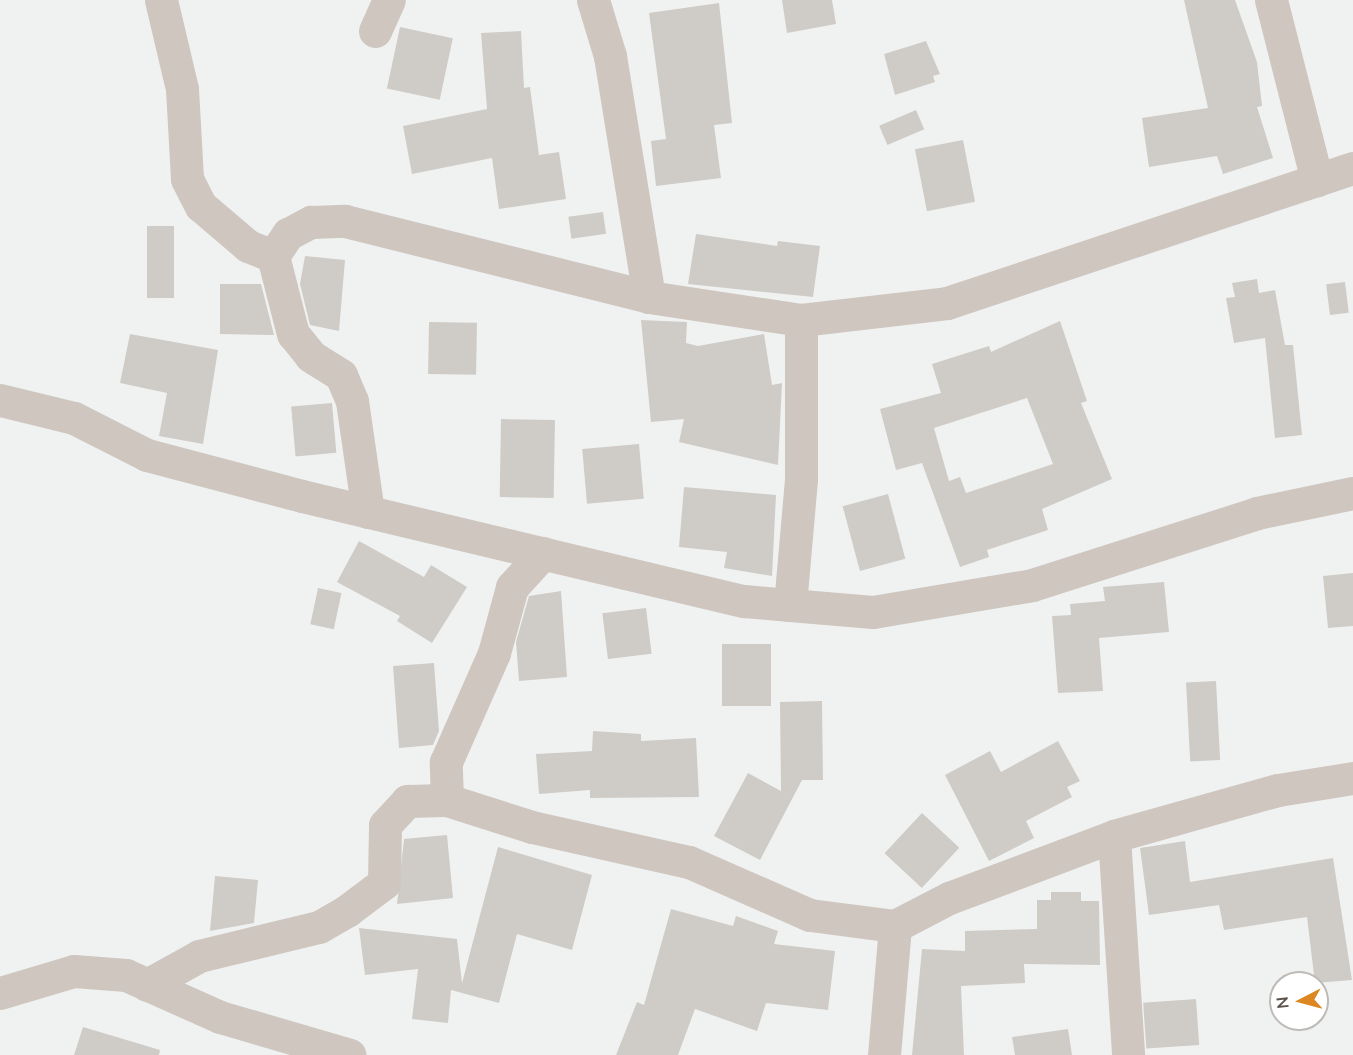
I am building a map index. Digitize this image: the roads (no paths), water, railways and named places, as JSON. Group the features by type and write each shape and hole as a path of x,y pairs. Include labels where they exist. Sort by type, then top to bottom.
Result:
{"street":[{"path":"161,0 182,89 187,179 201,206 248,246 273,256"},
{"path":"375,32 389,0"},
{"path":"593,0 610,56 649,297"},
{"path":"1271,0 1317,180"},
{"path":"368,512 352,401 341,375 311,356 293,334 273,256 288,234 311,222 345,221 649,297 801,320 957,301 1353,168"},
{"path":"790,605 801,479 801,320"},
{"path":"0,400 74,418 147,454 368,512 744,601 873,612 1032,585 1257,513 1353,493"},
{"path":"447,800 446,762 494,653 512,587 543,553"},
{"path":"147,985 199,956 319,927 348,910 384,883 385,825 408,801 447,800 532,827 688,862 810,915 895,926 949,898 1114,836 1278,790 1353,778"},
{"path":"1114,836 1128,1055"},
{"path":"884,1055 895,926"},
{"path":"0,993 74,971 126,975 220,1017 350,1055"}]}
